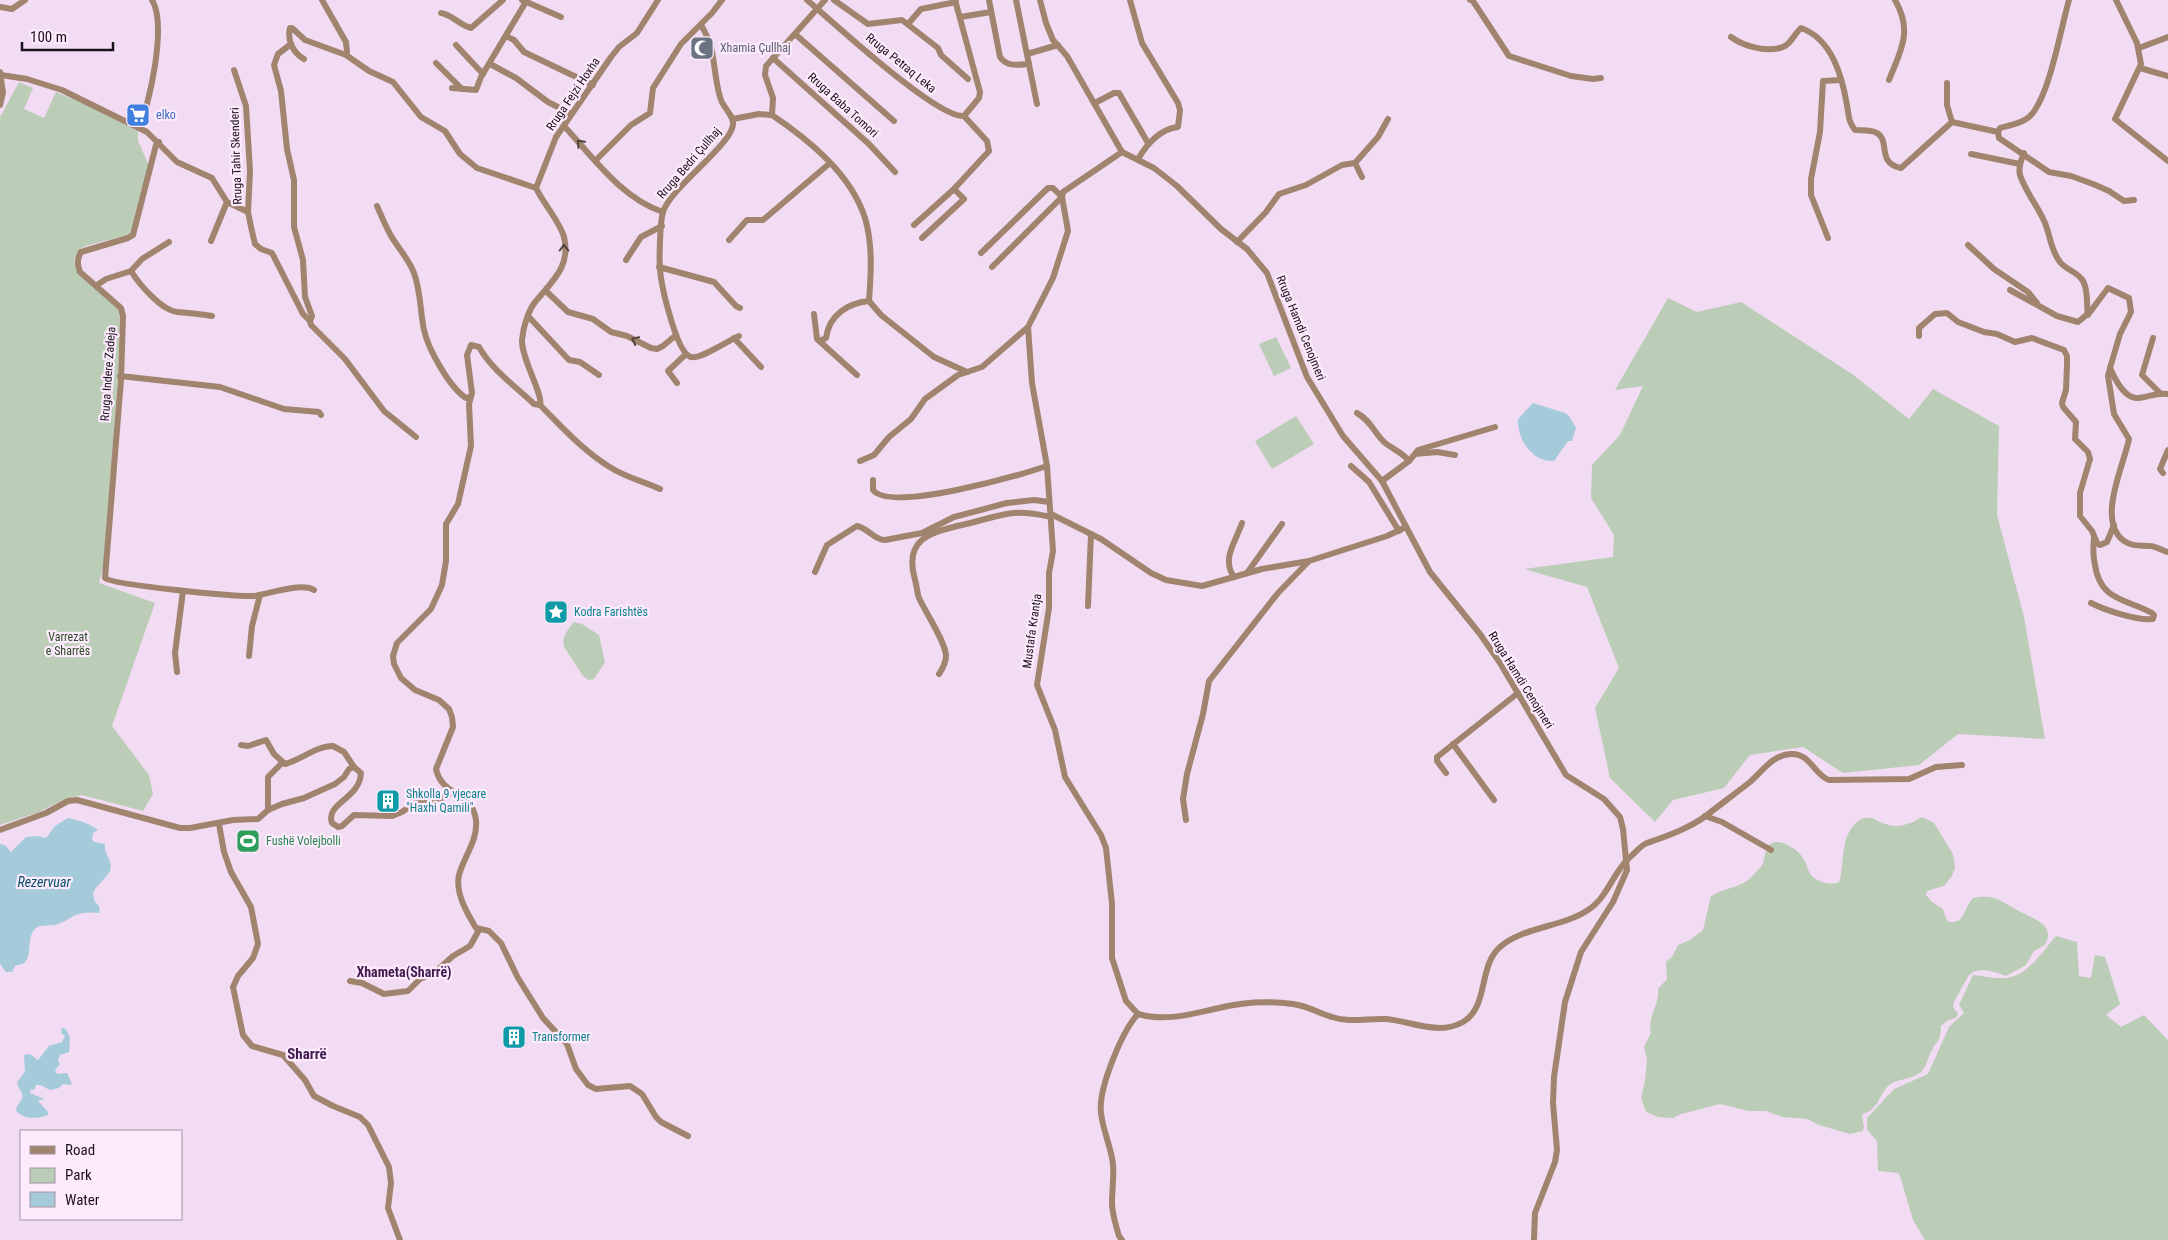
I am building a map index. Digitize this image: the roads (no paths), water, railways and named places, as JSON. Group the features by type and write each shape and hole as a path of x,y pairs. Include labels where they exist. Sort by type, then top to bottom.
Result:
{"street":[{"path":"0,7 12,9 25,0"},
{"path":"139,128 146,108 157,51 159,23 152,0"},
{"path":"322,0 346,42 346,55"},
{"path":"441,13 448,14 471,28 503,0"},
{"name":"Rruga Fejzi Hoxha","path":"536,188 556,137 619,47 636,33 658,0"},
{"path":"596,160 631,125 650,113 653,88 681,44 701,25 722,0"},
{"name":"Rruga Petraq Leka","path":"807,0 918,93 955,115 964,116"},
{"path":"772,114 773,98 765,70 825,0"},
{"path":"834,0 868,24 898,20 908,24 938,48 941,55 968,79"},
{"path":"989,0 1000,57 1010,65 1029,64"},
{"path":"1016,0 1037,104"},
{"path":"992,266 1062,197 1065,189 1122,152 1067,56 1053,40 1040,0"},
{"path":"1130,0 1142,43 1172,92 1180,110 1178,127 1170,128 1148,143 1138,159"},
{"path":"1470,0 1473,1 1509,56 1571,76 1593,79 1601,78"},
{"path":"1889,80 1903,46 1905,29 1900,9 1895,0"},
{"path":"2069,0 2047,84 2037,106 2029,117 2015,124 2000,128 1998,132 1999,138 2024,153 2049,172 2072,176 2093,184 2109,191 2124,201 2134,200"},
{"path":"2116,0 2139,48 2141,59 2140,68 2115,119 2168,161"},
{"path":"452,88 476,90 483,74 525,1 561,17"},
{"path":"908,24 922,9 955,1 980,92 978,98 964,116 986,141 989,148 987,153 954,189 914,226"},
{"path":"960,17 991,12"},
{"name":"Rruga Bedri Çullhaj","path":"686,354 676,335 662,285 659,267 662,212 703,162 728,137 733,126 732,118 720,99 712,48 701,25"},
{"path":"304,59 296,54 290,44 289,31 292,28 305,40 346,55 369,71 394,82 421,117 445,132 452,145 469,163 493,174 536,188 547,209 558,224 564,238 562,268 546,291 536,300 528,316 522,342 527,365 542,399 540,405"},
{"path":"1731,37 1740,44 1770,50 1785,46 1801,28 1805,30 1833,55 1847,106 1848,121 1855,130 1873,131 1879,134 1882,138 1886,160 1892,166 1901,168 1952,122"},
{"path":"795,34 894,121"},
{"path":"506,36 514,40 524,52 593,85"},
{"path":"2139,48 2168,36"},
{"path":"290,44 278,54 274,65 281,91 287,149 294,180 294,226 303,260 305,297 312,313 310,321"},
{"path":"456,45 483,74"},
{"path":"1026,54 1058,45"},
{"name":"Rruga Baba Tomori","path":"774,58 869,144 895,172"},
{"path":"436,63 456,85 465,90"},
{"path":"490,64 516,78 548,102 572,114"},
{"path":"2140,68 2168,76"},
{"name":"Rruga Tahir Skenderi","path":"234,70 246,106 250,172 248,212 255,244 272,253 303,314 317,332 345,359 384,410 416,437"},
{"path":"0,105 3,93 0,73 28,79 62,90 152,135 177,162 212,178 227,202 248,212"},
{"path":"1828,238 1811,195 1811,179 1820,132 1823,81 1841,80"},
{"path":"1947,83 1947,105 1952,122"},
{"path":"1095,103 1114,93 1120,93 1148,143"},
{"path":"732,118 772,114 799,133 830,163 854,194 865,220 871,255 869,301 881,315 934,357 967,372"},
{"path":"1237,242 1266,212 1279,194 1306,185 1342,165 1355,163 1378,137 1388,119"},
{"path":"1952,122 1998,132"},
{"path":"564,126 631,195 662,212"},
{"name":"Rruga Indere Zadeja","path":"159,142 156,145 134,235 81,252 78,258 78,266 80,272 97,285 122,311 120,376 105,578 109,581 183,590"},
{"name":"Rruga Hamdi Cenojmeri","path":"1122,152 1154,168 1176,186 1221,229 1247,249 1267,273 1307,377 1331,419 1354,452 1382,481 1430,572 1480,634 1518,693 1566,775 1604,799 1620,817 1626,861"},
{"path":"2024,153 2019,174 2031,200 2045,223 2060,262 2080,277 2084,283 2088,299 2088,315"},
{"path":"1971,154 2020,164"},
{"path":"729,240 747,220 763,220 830,163"},
{"path":"1355,163 1362,177"},
{"path":"860,461 874,455 890,437 906,424 925,400 958,375 982,367 1028,327 1053,278 1068,231 1062,197 1053,188 1048,188 980,253"},
{"path":"922,238 964,199 954,189"},
{"path":"211,242 227,202"},
{"path":"377,206 389,233 414,272 420,296 424,331 431,350 447,376 462,395 466,398 470,397"},
{"path":"626,260 641,237 662,226"},
{"path":"97,285 106,279 131,270 142,259 169,242"},
{"path":"1968,245 1994,269 2028,292 2040,306"},
{"path":"659,267 714,282 740,308"},
{"path":"131,270 146,290 162,305 173,311 212,316"},
{"path":"1919,336 1919,328 1935,314 1947,313 1964,325 1984,332 1997,334 2016,342 2032,338 2064,350 2067,356 2067,365 2066,390 2062,403 2063,407 2076,422 2075,439 2088,452 2090,459 2080,493 2080,516 2100,545 2107,542 2114,525 2112,495 2129,439 2114,414 2108,376 2120,334 2130,312 2129,298 2108,288 2088,315 2078,322 2070,321 2010,290"},
{"path":"546,291 568,312 593,319 611,332 627,336 650,348 657,349 676,335"},
{"path":"820,341 826,338 828,326 844,308 858,302 869,301"},
{"path":"814,314 817,339 857,375"},
{"path":"528,316 569,360 580,362 600,375"},
{"name":"Mustafa Krantja","path":"1028,327 1032,383 1047,466 1053,551 1049,573 1048,608 1037,686 1055,730 1065,776 1101,835 1106,848 1112,904 1112,958 1126,1001 1138,1014"},
{"path":"677,383 668,371 686,354 693,358 736,337 761,367"},
{"path":"2153,338 2142,376 2160,393"},
{"path":"660,488 612,469 572,437 540,405 534,404 503,376 484,356 479,347 473,344 469,348 467,355 472,393 470,397 471,446 458,504 446,524 446,561 442,585 431,609 397,643 393,656 397,673 405,683 415,690 439,700 449,709 452,717 453,727 436,769 441,783 452,792 466,799 470,804 476,821 474,840 459,875 458,890 470,919 479,930 489,931 501,943 518,978 543,1018 567,1044 576,1069 588,1085 596,1089 623,1086 636,1089 642,1094 661,1122 688,1136"},
{"path":"2110,368 2119,384 2129,396 2136,398 2160,393 2168,394"},
{"path":"120,376 220,387 284,409 319,412 321,415"},
{"path":"1357,413 1366,418 1384,442 1409,461"},
{"path":"1382,481 1409,461 1418,450 1495,427"},
{"path":"2163,473 2160,469 2161,464 2168,450"},
{"path":"1415,454 1437,452 1455,455"},
{"path":"873,480 873,490 878,494 904,498 992,481 1047,466"},
{"path":"1351,466 1369,482 1399,531"},
{"path":"815,572 826,545 857,526 860,526 882,541 922,532 954,517 1007,503 1034,500 1049,502"},
{"path":"939,674 946,664 946,651 918,596 911,560 915,546 920,541 943,530 999,514 1026,512 1051,516 1090,534 1151,573 1166,580 1202,586 1247,573 1309,560 1399,531 1406,527"},
{"path":"1234,577 1230,571 1227,559 1242,523"},
{"path":"1247,573 1282,524"},
{"path":"2114,525 2124,541 2138,547 2150,546 2168,552"},
{"path":"1088,606 1090,534"},
{"path":"2091,603 2124,615 2143,619 2153,619 2154,615 2121,600 2107,592 2102,586 2095,568 2094,538"},
{"path":"1186,820 1183,798 1187,774 1210,681 1278,593 1309,560"},
{"path":"177,672 175,653 183,590 252,596 304,588 314,590"},
{"path":"248,656 252,626 260,595"},
{"path":"1446,773 1437,760 1438,757 1518,693"},
{"path":"242,745 248,746 266,740 282,764"},
{"path":"1453,744 1494,800"},
{"path":"268,810 268,777 282,764 295,762 323,748 333,746 344,752 354,767 361,773 357,788 332,813 332,823 338,826 342,826 354,815 392,816 413,804 445,797 452,792"},
{"path":"1122,1240 1119,1236 1112,1204 1114,1180 1111,1150 1100,1111 1105,1082 1112,1064 1131,1021 1138,1014 1168,1018 1233,1005 1282,1003 1315,1009 1332,1017 1348,1020 1382,1019 1430,1027 1451,1027 1462,1023 1475,1010 1489,962 1500,946 1516,937 1589,910 1607,890 1626,861 1646,843 1665,838 1705,816 1751,781 1769,762 1789,754 1804,757 1824,778 1830,780 1908,779 1936,768 1962,765"},
{"path":"0,830 46,813 68,801 77,800 180,828 219,824 233,820 258,819 268,810 304,798 335,784 344,777 349,769 354,767"},
{"path":"1705,816 1722,822 1771,850"},
{"path":"219,824 231,872 251,907 258,944 253,958 238,976 233,987 243,1035 252,1046 283,1055 304,1080 314,1096 360,1117 368,1125 389,1167 391,1183 388,1208 400,1240"},
{"path":"1534,1240 1535,1213 1555,1162 1554,1077 1565,1002 1581,952 1623,881 1627,870 1626,861"},
{"path":"350,981 362,983 384,994 408,991 420,979 434,973 453,956 470,946 479,930"}],"water":[{"path":"1533,403 1565,413 1576,428 1572,441 1568,441 1554,461 1539,458 1527,448 1520,434 1518,419"},
{"name":"Rezervuar","path":"68,818 83,822 98,830 93,833 92,839 94,842 105,844 111,867 108,874 93,893 95,902 100,908 99,913 82,913 55,925 36,928 32,933 25,962 15,966 12,972 6,972 0,964 0,844 5,845 11,852 26,837 37,836 46,838 55,826"},
{"path":"62,1028 66,1029 70,1038 69,1052 60,1055 58,1060 60,1064 55,1070 57,1074 67,1073 72,1084 63,1084 59,1088 50,1090 36,1085 34,1090 31,1089 30,1093 44,1099 38,1101 48,1112 48,1115 35,1118 22,1116 16,1110 22,1096 17,1082 25,1072 24,1055 30,1054 38,1060 49,1046 62,1042 65,1036 61,1033"}],"place":[{"name":"Xhamia Çullhaj","path":"702,48"},
{"name":"elko","path":"138,115"},
{"name":"Kodra Farishtës","path":"556,612"},
{"name":"Shkolla 9 vjecare \"Haxhi Qamili\"","path":"388,801"},
{"name":"Fushë Volejbolli","path":"248,841"},
{"name":"Transformer","path":"514,1037"}],"district":[{"name":"Xhameta(Sharrë)","path":"404,972"},
{"name":"Sharrë","path":"307,1054"}],"park label":[{"name":"Varrezat e Sharrës","path":"68,644"}]}
